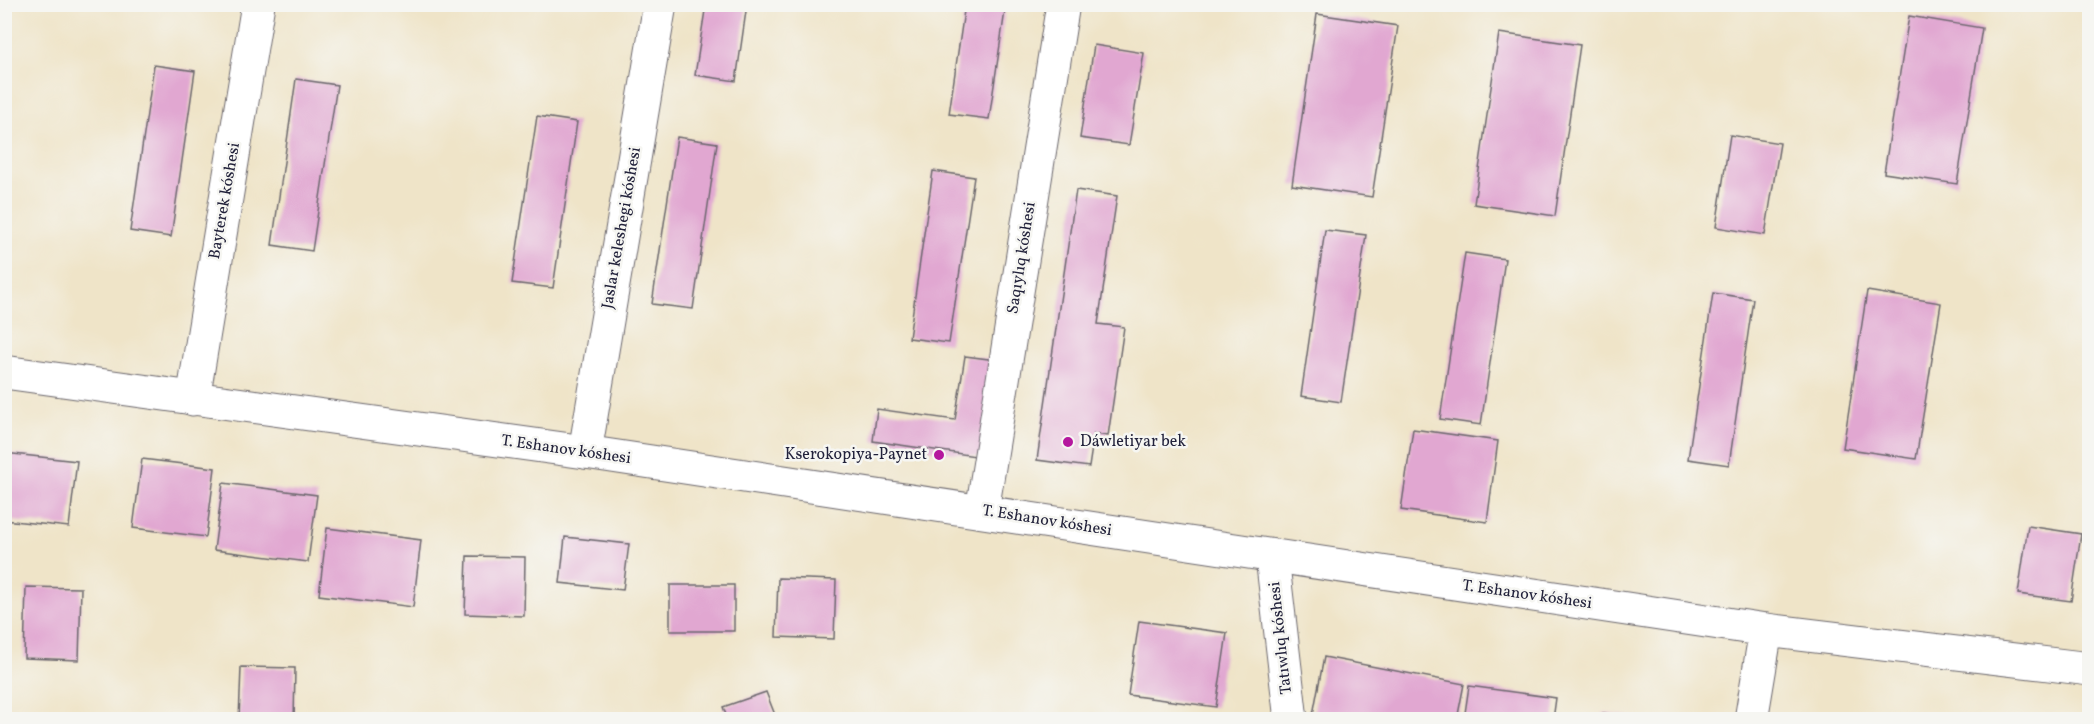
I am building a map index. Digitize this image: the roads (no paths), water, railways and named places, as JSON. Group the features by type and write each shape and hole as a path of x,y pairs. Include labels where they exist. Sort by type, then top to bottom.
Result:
{"main road":[{"name":"Bayterek kóshesi","path":"193,399 258,4"},
{"name":"Jaslar keleshegi kóshesi","path":"585,452 660,4"},
{"name":"Saqıylıq kóshesi","path":"982,511 1064,4"},
{"name":"T. Eshanov kóshesi","path":"4,372 585,452 1766,630 2090,669"},
{"name":"Tatıwlıq kóshesi","path":"1272,557 1291,720"},
{"path":"1751,720 1766,630"}],"place":[{"name":"Dáwletiyar bek","path":"1068,442"},
{"name":"Kserokopiya-Paynet","path":"939,455"}]}
